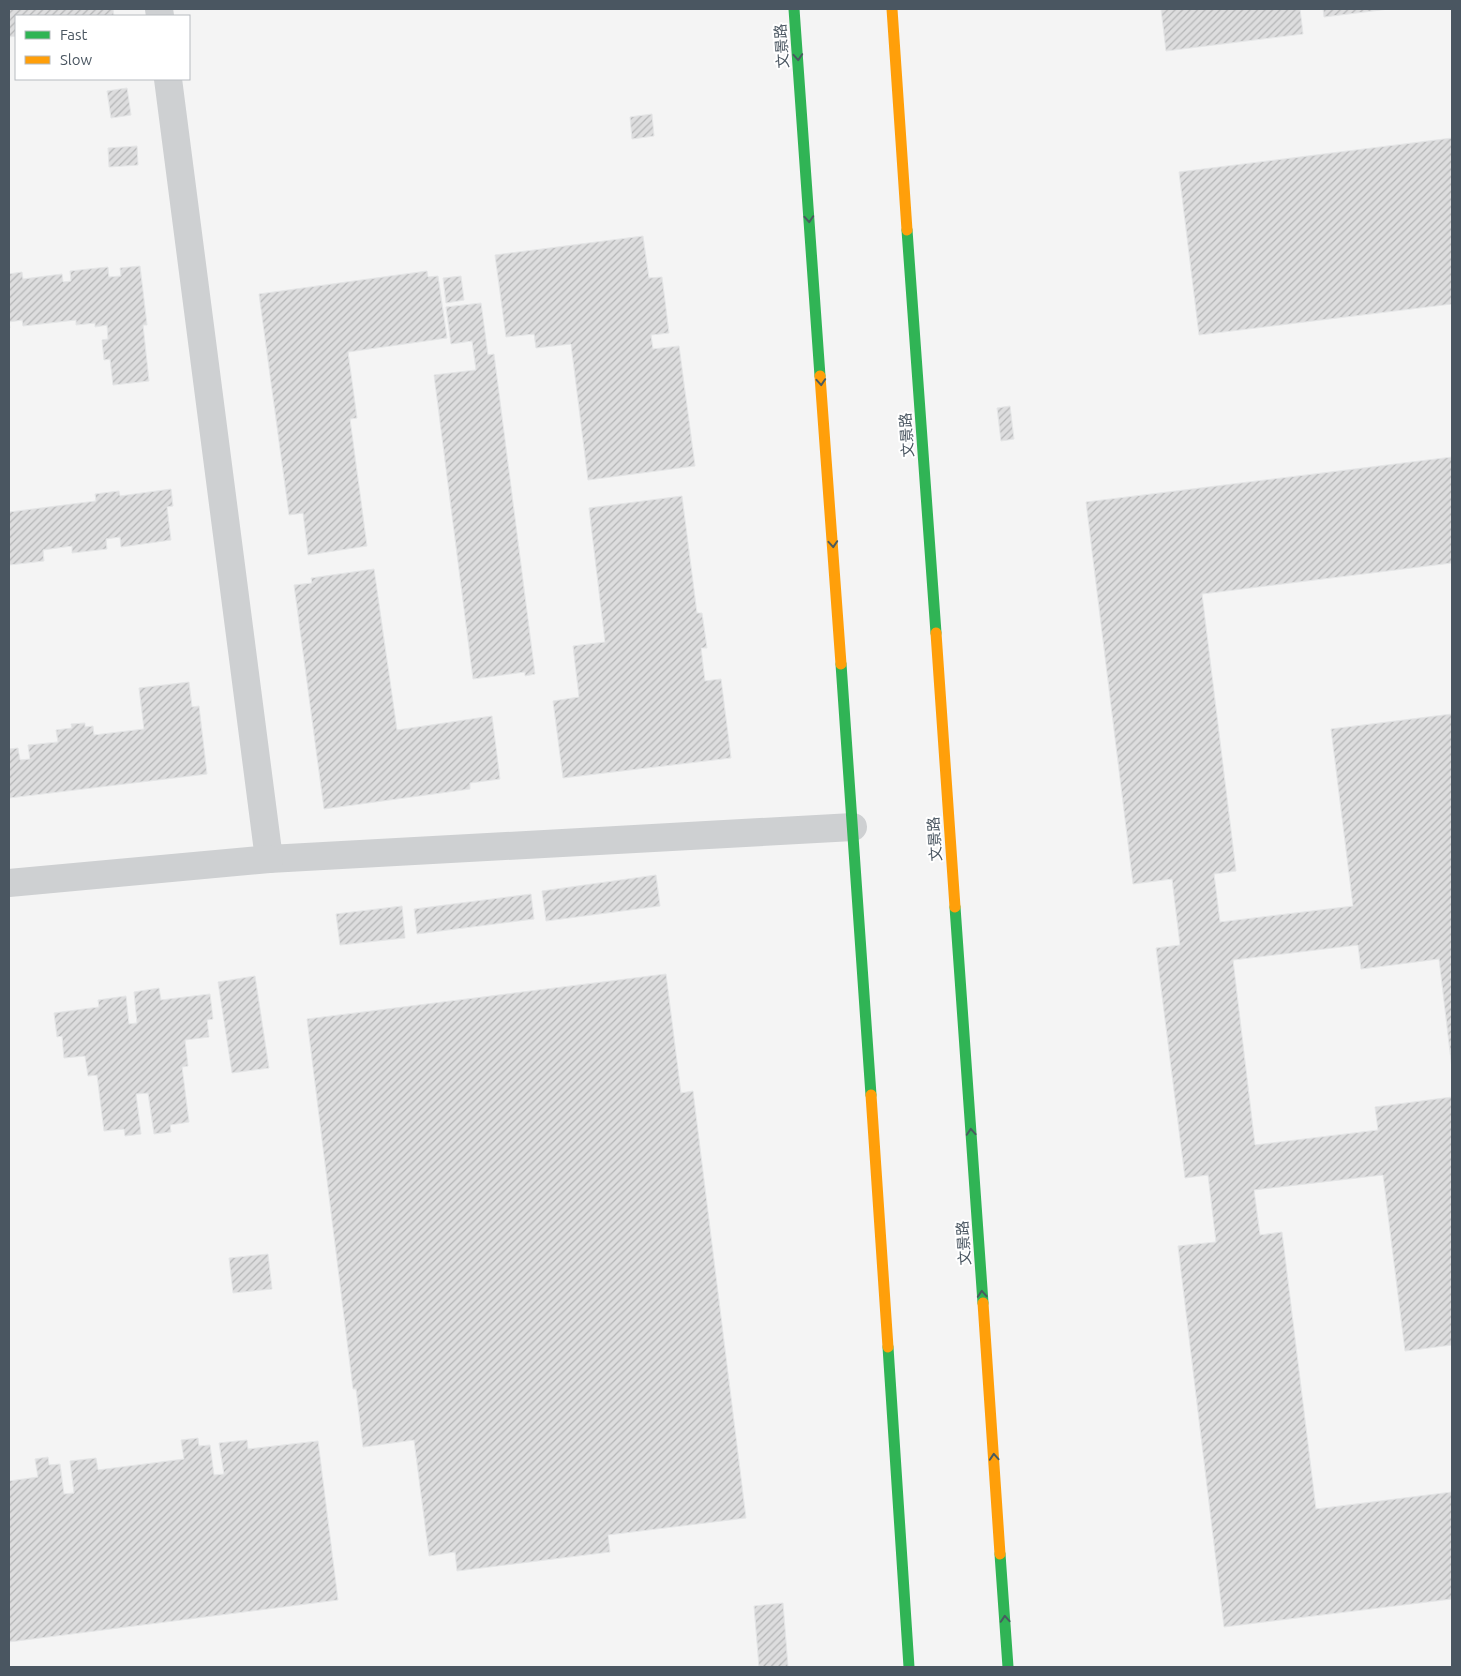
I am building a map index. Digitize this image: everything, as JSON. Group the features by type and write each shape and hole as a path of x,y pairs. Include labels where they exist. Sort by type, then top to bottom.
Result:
{"main road":[{"name":"文景路","path":"794,9 853,826 910,1667"},
{"name":"文景路","path":"892,9 1008,1667"}],"street":[{"path":"168,80 269,860"},
{"path":"9,883 269,860 853,826"}],"building":[{"path":"9,9 113,9 114,15 15,15 15,36 9,37"},
{"path":"1161,9 1300,9 1303,34 1166,51"},
{"path":"1323,9 1389,9 1324,17"},
{"path":"127,88 131,115 111,118 107,91"},
{"path":"652,114 654,136 632,139 630,117"},
{"path":"1452,138 1452,304 1199,335 1179,172"},
{"path":"137,146 138,165 109,167 108,148"},
{"path":"643,236 649,278 662,277 669,333 651,335 653,349 679,346 695,466 588,480 571,344 536,348 534,334 506,337 495,255"},
{"path":"140,266 147,325 143,325 149,381 113,385 110,359 104,360 102,340 108,339 107,325 95,327 95,323 76,325 76,320 23,326 22,320 9,322 9,274 22,272 23,279 62,274 63,282 71,281 70,271 108,267 109,277 121,276 120,268"},
{"path":"427,271 428,277 438,276 447,338 348,352 357,418 350,419 367,546 308,555 303,513 289,515 259,294"},
{"path":"461,276 464,300 446,303 443,278"},
{"path":"481,303 488,355 494,354 535,674 525,676 525,672 473,679 434,375 476,370 472,341 451,344 446,307"},
{"path":"1010,406 1014,439 1001,441 997,408"},
{"path":"1452,457 1452,563 1202,594 1236,871 1214,874 1220,922 1353,906 1331,729 1452,714 1452,1069 1439,959 1361,969 1358,945 1233,960 1255,1145 1378,1130 1375,1107 1452,1097 1452,1345 1405,1351 1383,1175 1254,1190 1260,1235 1282,1232 1316,1509 1452,1492 1452,1599 1224,1627 1178,1246 1216,1242 1208,1175 1185,1178 1156,948 1180,945 1172,879 1133,884 1086,502"},
{"path":"171,489 173,506 167,507 171,540 121,547 120,537 106,539 107,549 72,553 72,546 43,550 44,561 9,565 9,512 96,501 95,494 119,491 120,496"},
{"path":"682,496 697,613 702,613 707,648 701,648 705,681 721,679 731,758 563,778 553,701 579,697 573,646 605,642 589,508"},
{"path":"374,569 397,730 492,716 500,779 470,783 470,789 324,809 294,585 312,583 311,578"},
{"path":"189,682 192,707 199,706 207,774 9,798 9,749 18,748 20,760 30,759 28,745 58,742 56,730 72,728 71,724 85,723 85,727 93,726 94,735 144,729 139,688"},
{"path":"656,875 660,906 546,921 542,891"},
{"path":"531,894 534,919 417,934 414,909"},
{"path":"402,906 405,938 340,945 336,914"},
{"path":"666,974 681,1093 693,1091 746,1518 608,1535 610,1552 457,1571 455,1552 429,1556 414,1440 363,1447 356,1389 353,1389 307,1019"},
{"path":"255,976 269,1068 232,1073 218,982"},
{"path":"159,988 161,1000 210,994 213,1019 207,1020 209,1037 185,1040 188,1066 182,1067 189,1122 170,1125 171,1132 154,1134 148,1093 136,1094 141,1134 125,1136 124,1129 104,1131 97,1075 88,1076 85,1056 64,1058 62,1036 57,1037 54,1013 99,1007 98,1000 126,996 129,1024 137,1023 134,992"},
{"path":"268,1254 272,1289 233,1293 229,1258"},
{"path":"198,1438 199,1446 210,1445 214,1475 224,1474 219,1443 247,1440 248,1449 318,1441 338,1600 9,1642 9,1481 38,1477 35,1459 48,1457 49,1465 60,1464 64,1494 74,1493 70,1461 96,1458 98,1470 184,1459 181,1440"},
{"path":"783,1603 788,1667 759,1667 754,1606"}],"traffic: fast":[{"path":"794,9 820,376"},
{"path":"907,230 936,633"},
{"path":"841,664 871,1095"},
{"path":"955,907 983,1303"},
{"path":"888,1347 909,1667"},
{"path":"1000,1554 1008,1667"}],"traffic: slow":[{"path":"892,9 907,230"},
{"path":"820,376 841,664"},
{"path":"936,633 955,907"},
{"path":"871,1095 888,1347"},
{"path":"983,1303 1000,1554"}]}
